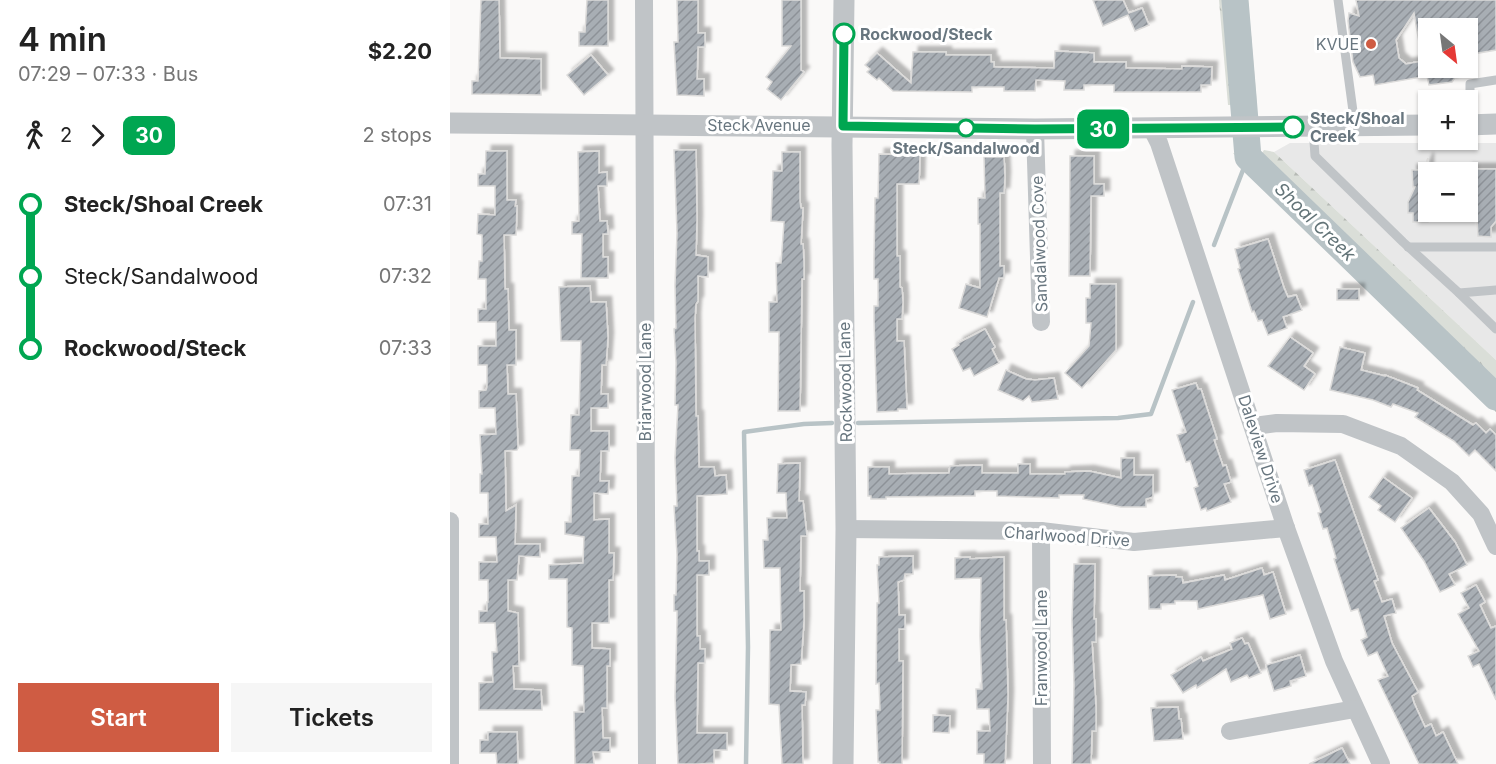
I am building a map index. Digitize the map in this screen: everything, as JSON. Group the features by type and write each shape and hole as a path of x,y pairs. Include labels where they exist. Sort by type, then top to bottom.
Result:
{"street":[{"name":"Briarwood Lane","path":"644,0 647,764"},
{"name":"Rockwood Lane","path":"843,764 846,529 844,0"},
{"name":"Steck Avenue","path":"450,123 1035,129 1418,125"},
{"path":"1478,124 1496,124"},
{"name":"Sandalwood Cove","path":"1035,129 1041,322"},
{"name":"Daleview Drive","path":"1152,129 1159,143 1198,256 1286,528 1334,661 1382,764"},
{"path":"1254,426 1277,423 1343,424 1401,446 1452,482 1481,514 1496,546"},
{"path":"450,521 450,764"},
{"name":"Charlwood Drive","path":"846,529 1041,531 1134,542 1286,528"},
{"name":"Franwood Lane","path":"1041,531 1042,764"},
{"path":"1230,731 1355,709"}],"lane":[{"path":"1338,0 1355,127"},
{"path":"1470,90 1470,84 1496,80"},
{"path":"1313,127 1315,156 1496,329"},
{"path":"1408,247 1496,247"},
{"path":"1459,293 1496,291"}],"shaded area":[{"path":"1290,143 1418,143 1418,150 1478,150 1478,143 1496,143 1496,360 1274,152"}],"green space":[{"path":"1219,0 1248,0 1257,105 1228,105"},
{"path":"1264,150 1274,152 1496,360 1496,412 1255,179 1233,153 1260,156"}],"building":[{"path":"481,0 499,0 500,58 541,59 541,95 472,94 472,81 478,81"},
{"path":"587,0 608,0 608,46 579,46 579,32 585,32"},
{"path":"677,0 698,0 698,33 705,33 705,47 698,47 697,79 704,79 704,96 677,95 674,42 678,42"},
{"path":"782,0 801,0 801,70 804,72 781,100 767,89 772,82 766,77 791,46 782,46"},
{"path":"1093,0 1123,0 1129,13 1142,8 1149,25 1135,31 1128,15 1103,26"},
{"name":"KVUE","path":"1356,0 1496,0 1496,50 1478,53 1478,18 1418,18 1418,36 1414,13 1396,40 1399,58 1406,64 1418,62 1418,78 1375,85 1373,75 1360,77 1353,62 1349,13 1359,16"},
{"path":"1055,51 1094,53 1094,62 1126,62 1126,68 1212,67 1211,85 1201,85 1201,92 1114,92 1114,85 1084,85 1084,90 1064,90 1065,81 1036,80 1035,91 1004,91 1004,87 972,87 972,92 893,91 879,78 877,80 867,72 870,69 865,65 877,53 911,83 913,52 991,55 994,67 1054,68"},
{"path":"591,55 608,75 584,95 567,75"},
{"name":"KVUE","path":"1427,78 1455,78 1452,82 1429,85"},
{"path":"674,150 696,150 696,255 708,257 708,277 698,276 695,318 699,467 714,467 715,476 726,475 727,494 697,496 697,551 699,551 699,561 709,561 709,575 697,575 697,636 700,636 700,649 705,649 705,663 698,663 697,733 727,733 727,750 714,750 714,763 698,764 678,764 675,697 677,611 674,611 674,595 676,595 677,555 674,506 677,506 675,458 678,405 675,405 674,329 676,328 677,233"},
{"path":"486,151 507,151 507,200 516,200 515,206 517,206 516,235 504,235 505,289 508,289 509,330 516,330 516,365 507,365 508,394 516,394 518,448 505,451 506,511 516,505 515,544 540,544 540,557 519,556 517,580 508,580 508,611 518,613 519,666 513,666 514,689 541,690 542,710 479,710 479,683 493,682 492,652 497,652 495,623 479,623 479,611 487,611 488,580 479,580 479,562 497,562 496,537 479,537 479,524 488,524 488,493 480,493 480,474 482,474 480,435 496,434 495,408 479,408 479,391 486,390 487,387 487,365 478,365 478,346 496,346 496,322 478,322 478,309 486,309 486,279 478,279 479,261 482,261 482,235 477,234 478,214 495,215 495,186 478,186 478,174 485,174"},
{"path":"599,151 599,173 607,172 607,186 598,186 600,221 607,221 608,234 603,234 603,257 608,257 608,278 581,278 582,234 572,234 572,222 579,221 578,152"},
{"path":"782,152 800,152 800,201 801,208 803,208 801,244 803,244 804,279 802,279 800,411 778,411 779,332 769,332 769,302 777,302 776,263 781,263 784,222 771,221 773,171 782,171"},
{"path":"879,154 920,155 919,184 897,184 897,256 900,256 900,287 903,302 902,319 897,319 897,341 904,341 907,409 877,412 874,306 878,306 878,279 874,279 874,259 875,198 878,198"},
{"path":"1070,156 1094,156 1094,184 1104,184 1104,196 1091,196 1090,276 1069,276"},
{"path":"984,157 1004,157 1005,177 1004,193 1000,193 1000,266 1004,266 1004,278 999,278 987,317 959,308 966,284 980,288 978,198 985,198"},
{"path":"1478,169 1496,169 1496,221 1491,227 1491,237 1478,236"},
{"path":"1412,170 1418,170 1418,222 1413,222 1413,213 1408,213 1408,202 1415,187 1413,187"},
{"path":"1268,239 1288,297 1296,295 1302,310 1283,317 1287,328 1268,335 1262,320 1258,321 1254,311 1252,312 1238,269 1240,268 1235,249"},
{"path":"1090,284 1116,284 1116,350 1082,388 1065,373 1089,346 1091,323 1086,323 1086,298 1090,298"},
{"path":"590,286 591,302 606,302 608,338 606,365 602,365 601,394 608,394 608,408 591,408 591,431 609,431 609,451 601,451 600,481 609,481 608,494 594,493 594,520 609,519 609,553 614,553 613,580 609,580 609,623 592,623 592,648 610,649 610,666 607,666 607,708 602,708 603,738 610,738 610,752 593,752 594,764 575,764 574,712 584,712 583,666 572,665 572,628 567,627 567,579 549,579 549,565 583,563 584,537 565,534 565,522 571,522 572,476 579,476 580,450 570,450 571,415 579,415 581,341 561,341 559,287"},
{"path":"1337,289 1359,289 1359,300 1337,300"},
{"path":"985,329 995,347 992,349 999,363 974,376 970,368 963,371 952,349 959,345 958,343"},
{"path":"1290,337 1313,353 1304,366 1315,374 1304,390 1268,366"},
{"path":"1340,347 1365,353 1361,370 1385,375 1418,388 1417,390 1473,425 1476,423 1486,433 1490,429 1496,435 1496,471 1475,450 1469,456 1454,441 1415,417 1418,413 1393,404 1391,407 1373,400 1330,390"},
{"path":"1006,370 1026,379 1054,378 1058,399 1032,402 1029,396 1023,401 998,390"},
{"path":"1196,383 1198,389 1201,389 1217,439 1214,440 1231,482 1224,484 1231,502 1207,511 1206,508 1201,510 1194,488 1198,486 1190,461 1186,462 1177,435 1186,432 1172,390"},
{"path":"1121,458 1134,458 1134,475 1153,475 1153,497 1146,499 1146,507 1121,507 1083,499 1084,495 1059,495 1059,498 997,496 997,491 975,491 975,496 871,499 871,496 868,496 868,467 889,467 889,474 949,473 950,466 982,465 982,473 1018,473 1018,464 1030,464 1030,474 1089,471 1121,478"},
{"path":"1335,460 1378,580 1374,581 1382,602 1392,599 1396,613 1384,616 1392,643 1418,692 1412,696 1414,703 1425,727 1431,724 1436,736 1443,732 1458,764 1419,764 1378,680 1388,676 1377,652 1368,656 1361,640 1367,637 1358,609 1351,611 1334,559 1336,558 1327,528 1323,529 1318,513 1321,512 1304,470"},
{"path":"800,463 799,501 803,501 807,536 801,536 800,591 804,591 804,621 801,664 791,665 790,691 806,692 805,705 802,705 803,764 782,764 779,705 769,704 770,630 781,630 780,568 764,568 763,540 768,540 767,518 787,518 786,493 777,493 778,464"},
{"path":"1383,477 1412,498 1395,522 1378,510 1381,506 1369,497"},
{"path":"1429,508 1455,542 1467,565 1449,574 1455,585 1440,592 1424,561 1401,528"},
{"path":"913,556 913,574 905,574 904,580 898,582 899,615 905,615 905,629 899,629 899,661 903,661 902,764 880,764 878,762 876,710 880,710 879,683 876,684 877,603 879,603 877,565 879,565 879,557"},
{"path":"970,557 970,559 1004,557 1004,620 1006,620 1008,696 1005,764 984,764 984,754 977,754 977,731 990,731 989,709 977,709 976,689 982,689 981,578 955,579 955,558"},
{"path":"1074,564 1095,564 1096,642 1092,642 1096,731 1092,731 1091,764 1072,764"},
{"path":"1262,568 1264,575 1273,572 1286,614 1270,619 1263,595 1198,609 1197,601 1175,601 1175,604 1161,604 1161,609 1149,609 1148,576 1176,575 1176,577 1182,577 1183,583 1224,575 1225,580"},
{"path":"1476,585 1485,602 1480,605 1491,628 1496,626 1496,700 1479,664 1473,667 1468,656 1479,651 1458,614 1469,608 1461,593"},
{"path":"1242,638 1245,644 1248,643 1261,673 1249,678 1247,675 1231,682 1226,669 1197,688 1196,685 1183,693 1171,675 1201,657 1203,661 1232,649 1230,643"},
{"path":"1300,655 1306,676 1290,681 1291,686 1274,691 1266,665"},
{"path":"1178,707 1183,739 1154,741 1151,708"},
{"path":"933,715 950,716 949,733 933,732"},
{"path":"488,732 517,732 518,764 497,764 496,753 480,753 480,740 488,740"},
{"path":"1342,748 1350,764 1309,764"}],"waterway":[{"name":"Shoal Creek","path":"1235,0 1248,157 1496,397"},
{"path":"1214,245 1248,157"},
{"path":"858,423 1118,418 1151,414 1193,302"},
{"path":"746,764 748,647 744,432 804,424 832,423"}],"bus line":[{"name":"30","path":"844,34 843,126 1035,129 1293,127"}],"place":[{"name":"Rockwood/Steck","path":"844,34"},
{"name":"KVUE","path":"1371,44"},
{"name":"Steck/Shoal Creek","path":"1293,127"},
{"name":"Steck/Sandalwood","path":"966,128"}]}
